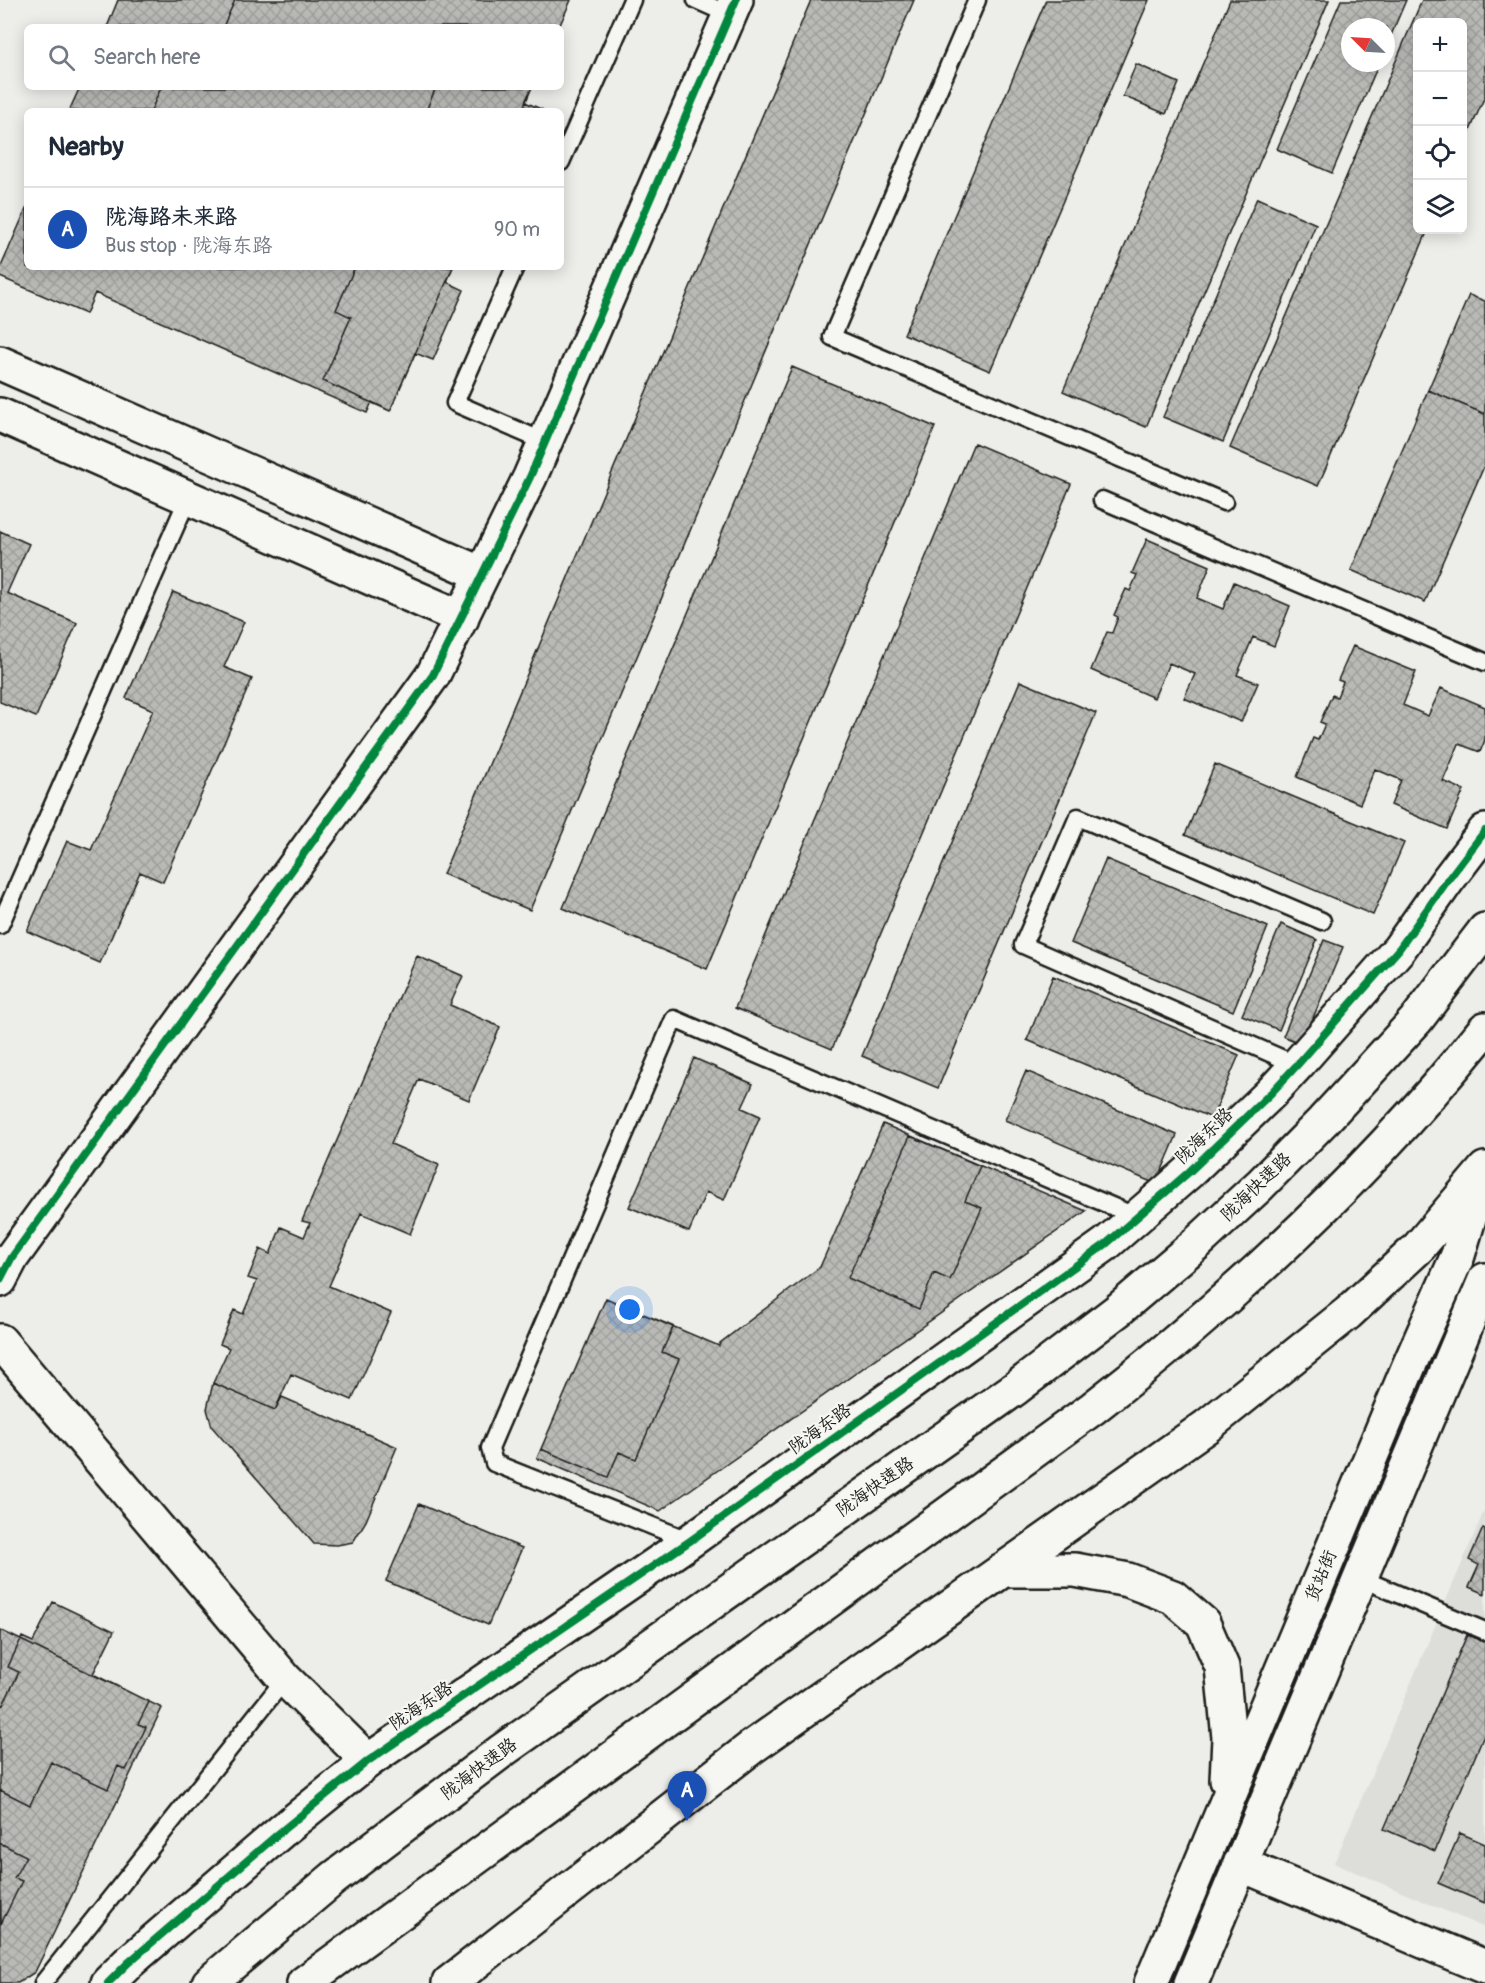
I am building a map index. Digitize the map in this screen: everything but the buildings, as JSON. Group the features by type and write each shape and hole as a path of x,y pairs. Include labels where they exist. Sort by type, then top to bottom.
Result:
{"main road":[{"path":"0,1280 12,1257 433,675 545,442 733,7"},
{"path":"0,363 482,574"},
{"path":"0,415 462,618"},
{"name":"陇海东路","path":"108,1983 128,1963 275,1837 368,1761 690,1541 1106,1244 1189,1172 1297,1065 1399,950 1485,831"},
{"name":"陇海快速路","path":"209,1983 334,1878 503,1750 1016,1388 1117,1311 1244,1200 1323,1121 1417,1019 1485,930"},
{"path":"304,1983 1094,1408 1155,1360 1270,1260 1327,1205 1383,1148 1485,1029"},
{"path":"449,1983 752,1747 1207,1426 1348,1313 1418,1248 1485,1168"},
{"name":"货站街","path":"1151,1983 1458,1255 1485,1168"},
{"name":"货站街","path":"1191,1983 1485,1280"},
{"path":"0,1341 285,1679 368,1761"},
{"path":"1002,1570 1075,1570 1128,1580 1173,1597 1203,1623 1222,1667 1229,1738 1225,1806"},
{"path":"1240,1864 1485,1967"}],"lane":[{"path":"564,155 632,0"},
{"path":"696,0 733,7"},
{"path":"977,0 832,337 1224,502"},
{"path":"514,270 455,403 545,442"},
{"path":"0,925 188,498"},
{"path":"1102,500 1485,662"},
{"path":"1297,1065 1023,945 1078,817 1322,921"},
{"path":"690,1541 495,1463 490,1448 674,1019 1137,1217"},
{"path":"1360,1578 1485,1631"},
{"path":"43,1983 285,1679"}],"shaded area":[{"path":"1485,1509 1485,1928 1334,1863"}],"cycle path":[{"path":"0,1280 12,1257 433,675 530,477 736,0"},
{"path":"108,1983 128,1963 284,1829 368,1761 690,1541 1106,1244 1189,1172 1297,1065 1399,949 1485,831"}],"place":[{"name":"陇海路未来路","path":"687,1821"}]}
